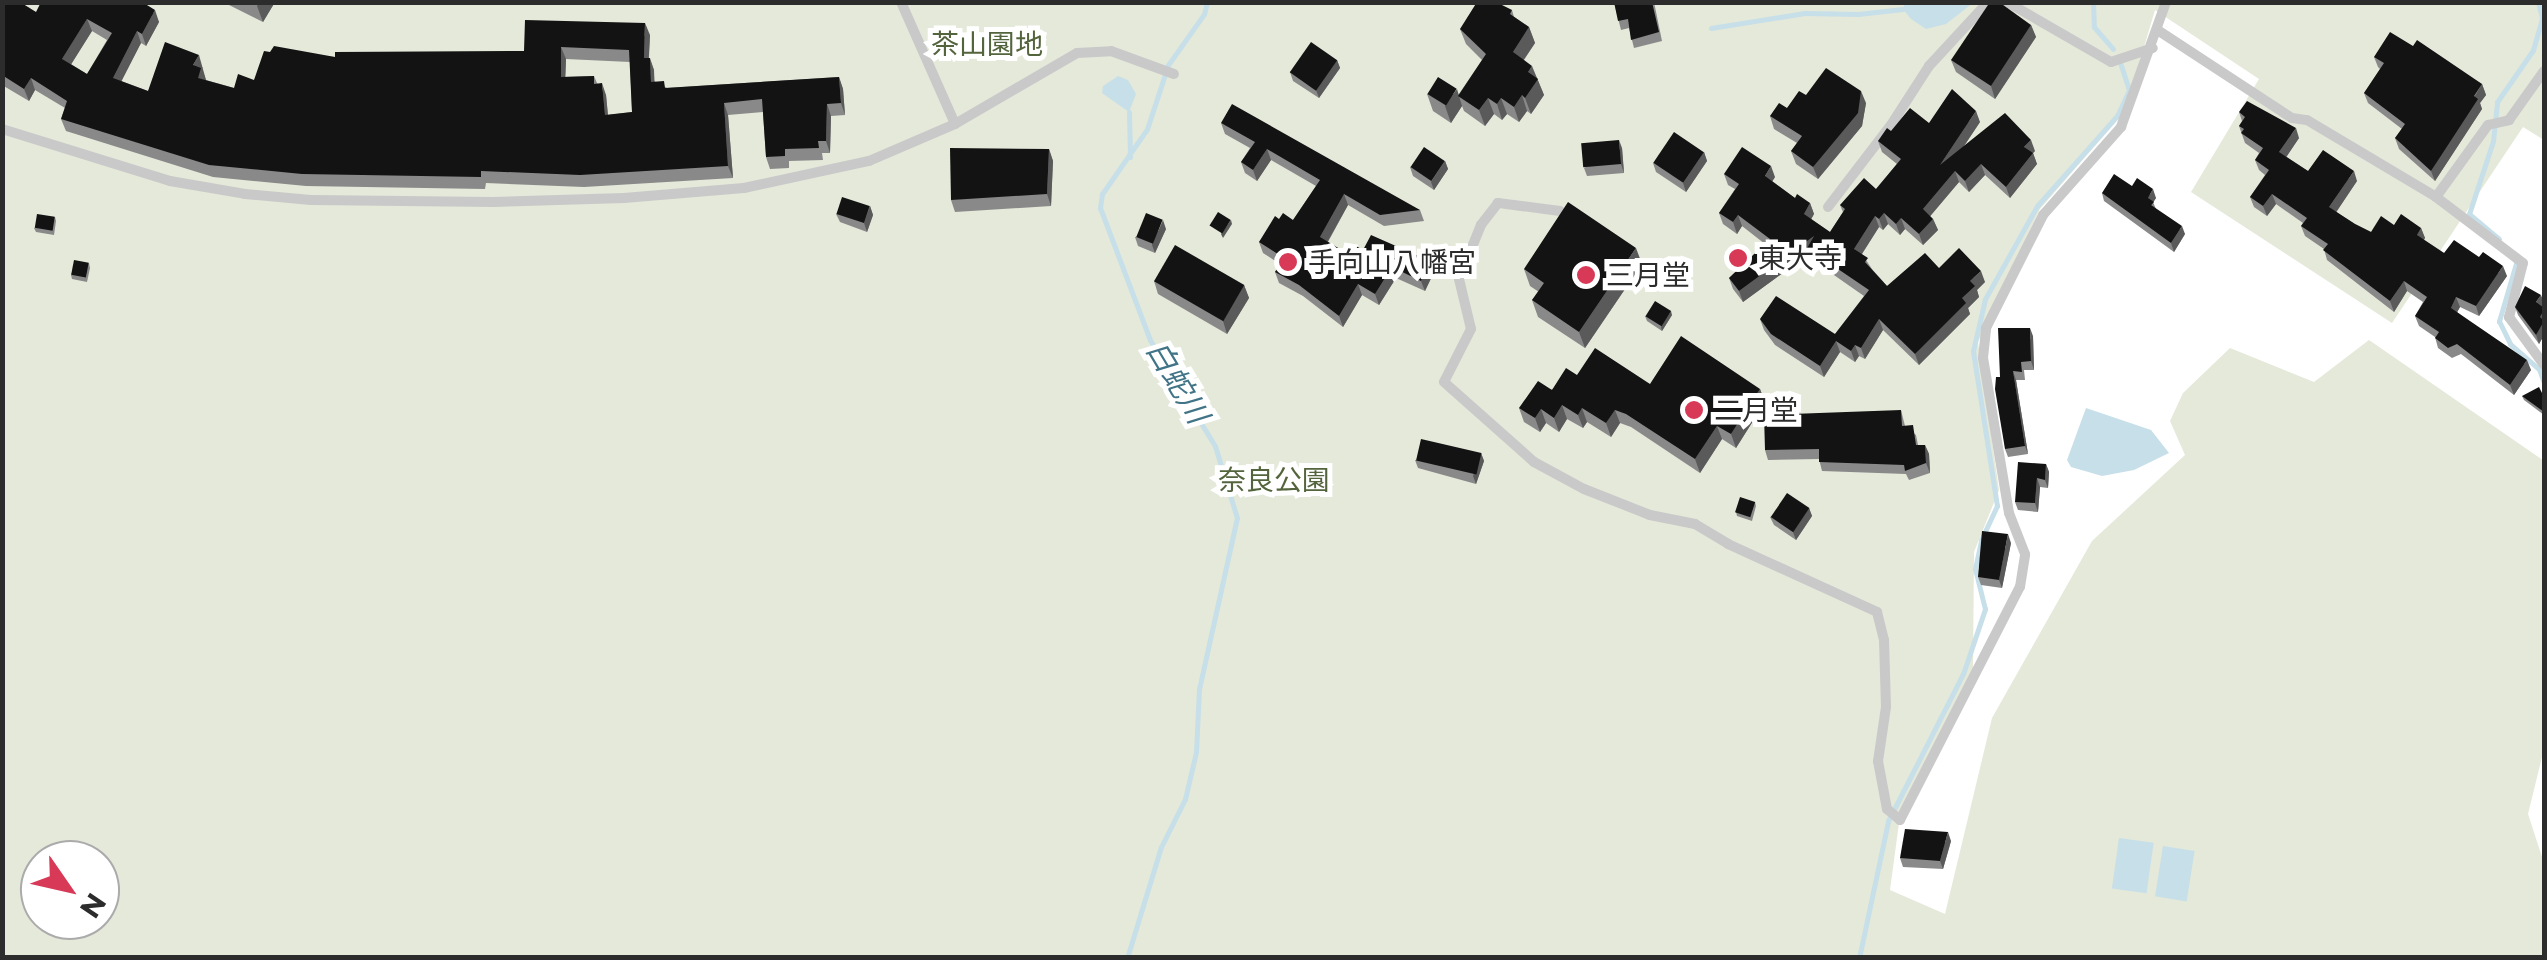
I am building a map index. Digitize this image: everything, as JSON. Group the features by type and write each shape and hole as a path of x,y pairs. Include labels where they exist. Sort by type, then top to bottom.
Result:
{"lane":[{"path":"901,2 954,124"},
{"path":"1828,207 1891,126 1929,66 1988,2"},
{"path":"2007,2 2110,62 2153,48"},
{"path":"1560,211 1498,203 1481,225 1459,279 1471,329 1444,382 1534,462 1584,489 1650,515 1695,524 1728,544 1877,612 1884,640 1886,707 1878,761 1890,812 1900,820 2020,587 2025,554 2009,513 1983,358 1986,328 2042,215 2121,127 2153,48 2166,2"},
{"path":"2159,31 2292,118 2307,120 2436,196 2523,263 2508,317 2544,364"},
{"path":"2,129 170,181 310,200 624,198 744,188 869,161 954,124 1077,53 1111,51 1174,74"},
{"path":"2436,196 2488,125 2509,120 2544,71"}],"green space":[{"name":"奈良公園","path":"2,3 2544,3 2544,140 2523,127 2392,323 2191,192 2259,79 2155,10 2125,111 2040,209 1978,342 1999,490 1974,552 1973,668 1901,808 1890,890 1945,914 1992,718 2092,541 2185,455 2170,421 2183,393 2230,348 2314,382 2369,340 2544,461 2544,749 2528,814 2544,863 2544,957 3,957"}],"water":[{"path":"1905,2 1973,3 1946,24 1926,29 1903,9"},
{"path":"1118,76 1128,80 1136,94 1129,112 1102,93 1103,86"},
{"path":"2086,408 2151,430 2169,453 2134,470 2102,476 2071,467 2067,460"},
{"path":"2119,838 2154,843 2147,893 2112,889"},
{"path":"2163,846 2195,851 2187,901 2155,896"}],"building":[{"path":"2,2 20,2 36,12 41,2 142,2 155,10 142,34 137,31 113,78 148,91 165,42 199,55 193,65 201,68 198,78 234,88 238,74 254,80 264,51 270,52 274,46 335,57 335,52 524,51 525,20 645,23 644,58 650,58 651,82 664,81 665,88 839,77 841,103 827,104 826,141 818,141 819,148 785,149 785,156 766,157 762,99 724,103 728,166 580,175 481,171 481,177 302,174 209,165 61,119 67,101 31,78 24,89 2,75","holes":["87,19 112,33 87,74 62,59","561,47 629,50 632,112 605,115 602,83 594,84 594,76 561,77"]},
{"path":"1477,2 1496,2 1512,10 1510,14 1529,27 1513,52 1532,66 1528,72 1538,79 1514,107 1501,98 1497,104 1488,98 1479,110 1458,96 1486,54 1460,29"},
{"path":"1614,2 1652,2 1659,32 1631,40 1628,19 1618,21"},
{"path":"1990,2 1999,2 2031,25 1991,86 1951,60"},
{"path":"2390,32 2413,46 2417,40 2482,84 2474,96 2478,99 2431,171 2395,138 2405,124 2364,93 2384,63 2374,57"},
{"path":"1311,42 1337,60 1316,91 1290,72"},
{"path":"1826,68 1861,91 1858,113 1813,167 1791,151 1802,136 1770,116 1779,103 1787,108 1799,91 1806,95"},
{"path":"1438,77 1457,89 1446,106 1427,94"},
{"path":"1952,89 1976,111 1940,165 2005,113 2031,140 2024,147 2033,153 2006,187 1981,164 1965,181 1955,171 1923,209 1933,219 1919,234 1901,218 1896,224 1884,213 1879,219 1875,216 1854,249 1868,258 1865,262 1887,286 1925,253 1939,268 1959,248 1981,271 1970,281 1975,286 1962,298 1966,303 1915,354 1879,319 1861,348 1855,345 1851,351 1836,341 1820,366 1771,334 1760,319 1776,296 1835,334 1869,290 1807,248 1814,236 1739,291 1729,278 1770,239 1738,215 1733,222 1719,213 1739,184 1724,174 1742,147 1771,166 1765,176 1795,198 1797,194 1810,203 1804,214 1830,232 1845,209 1840,205 1864,178 1876,189 1901,159 1878,141 1887,128 1891,131 1910,108 1929,123"},
{"path":"2247,101 2296,128 2279,152 2308,171 2323,150 2354,171 2329,207 2355,224 2371,232 2381,216 2394,225 2401,214 2421,228 2417,235 2444,253 2454,240 2479,257 2483,252 2503,266 2476,306 2456,297 2451,308 2527,360 2510,385 2457,344 2448,348 2435,338 2439,332 2415,316 2427,297 2404,281 2390,301 2323,250 2328,244 2301,226 2307,218 2272,194 2263,206 2250,197 2269,170 2255,160 2263,148 2241,133 2244,129 2239,126 2245,117 2239,112"},
{"path":"1232,104 1420,210 1380,215 1344,194 1320,237 1348,254 1356,246 1363,250 1371,235 1430,261 1421,281 1392,267 1375,294 1358,284 1339,316 1275,272 1284,258 1259,242 1275,216 1279,219 1283,213 1293,220 1320,180 1267,149 1253,170 1241,162 1255,142 1221,123"},
{"path":"1674,132 1704,152 1683,183 1653,163"},
{"path":"1619,140 1621,164 1583,167 1581,143"},
{"path":"1424,147 1445,161 1431,181 1411,167"},
{"path":"950,148 1049,149 1047,194 951,200"},
{"path":"2114,174 2132,186 2137,178 2153,189 2148,198 2154,202 2151,205 2182,226 2171,243 2102,193"},
{"path":"842,197 870,206 864,223 836,214"},
{"name":"三月堂","path":"1568,202 1636,248 1579,332 1532,300 1544,283 1524,269"},
{"path":"1218,212 1231,220 1222,234 1210,226"},
{"path":"1146,213 1163,220 1153,244 1136,237"},
{"path":"37,214 55,217 53,231 35,228"},
{"path":"1175,245 1244,285 1223,321 1154,281"},
{"path":"74,260 89,263 86,278 71,275"},
{"path":"2525,286 2541,295 2536,302 2544,308 2540,317 2544,321 2536,335 2515,307"},
{"path":"1655,301 1671,311 1662,326 1645,316"},
{"path":"1998,328 2030,328 2031,361 2021,362 2022,372 2013,371 2025,446 2005,449 1995,389 1996,377 2000,377"},
{"path":"1681,336 1760,389 1731,434 1717,426 1695,459 1615,410 1606,423 1582,408 1578,415 1562,405 1554,418 1541,409 1535,418 1519,408 1538,381 1552,390 1566,368 1577,375 1595,348 1650,384"},
{"path":"2539,387 2544,397 2544,412 2522,396"},
{"path":"1901,410 1902,426 1913,425 1916,445 1925,445 1926,463 1905,471 1904,465 1819,462 1819,449 1765,450 1764,415"},
{"path":"1421,439 1481,453 1476,474 1416,460"},
{"path":"2018,462 2046,464 2045,480 2037,478 2035,503 2015,502"},
{"path":"1787,493 1809,508 1793,532 1771,517"},
{"path":"1740,497 1755,502 1750,517 1735,512"},
{"path":"1982,531 2008,534 1999,580 1978,577"},
{"path":"1905,829 1948,832 1940,861 1900,858"}],"waterway":[{"name":"白蛇川","path":"1127,958 1161,847 1185,799 1196,752 1199,689 1237,518 1215,446 1150,340 1100,208 1102,194 1147,129 1168,65 1204,14 1207,2"},
{"path":"2093,2 2094,27 2113,49"},
{"path":"2499,239 2469,214 2493,141 2497,102 2533,50 2542,18 2538,2"},
{"path":"1711,28 1805,13 1858,14 1903,9"},
{"path":"1859,958 1888,821 1963,674 1985,609 1975,569 1981,540 1997,506 1973,351 1985,299 2037,206 2117,116 2129,90 2120,63"},
{"path":"1129,112 1130,157"},
{"path":"2517,260 2499,321 2510,344 2539,369 2544,383"}],"place":[{"name":"東大寺","path":"1738,258"},
{"name":"手向山八幡宮","path":"1288,262"},
{"name":"三月堂","path":"1586,275"},
{"name":"二月堂","path":"1694,410"}],"park label":[{"name":"茶山園地","path":"987,44"}]}
